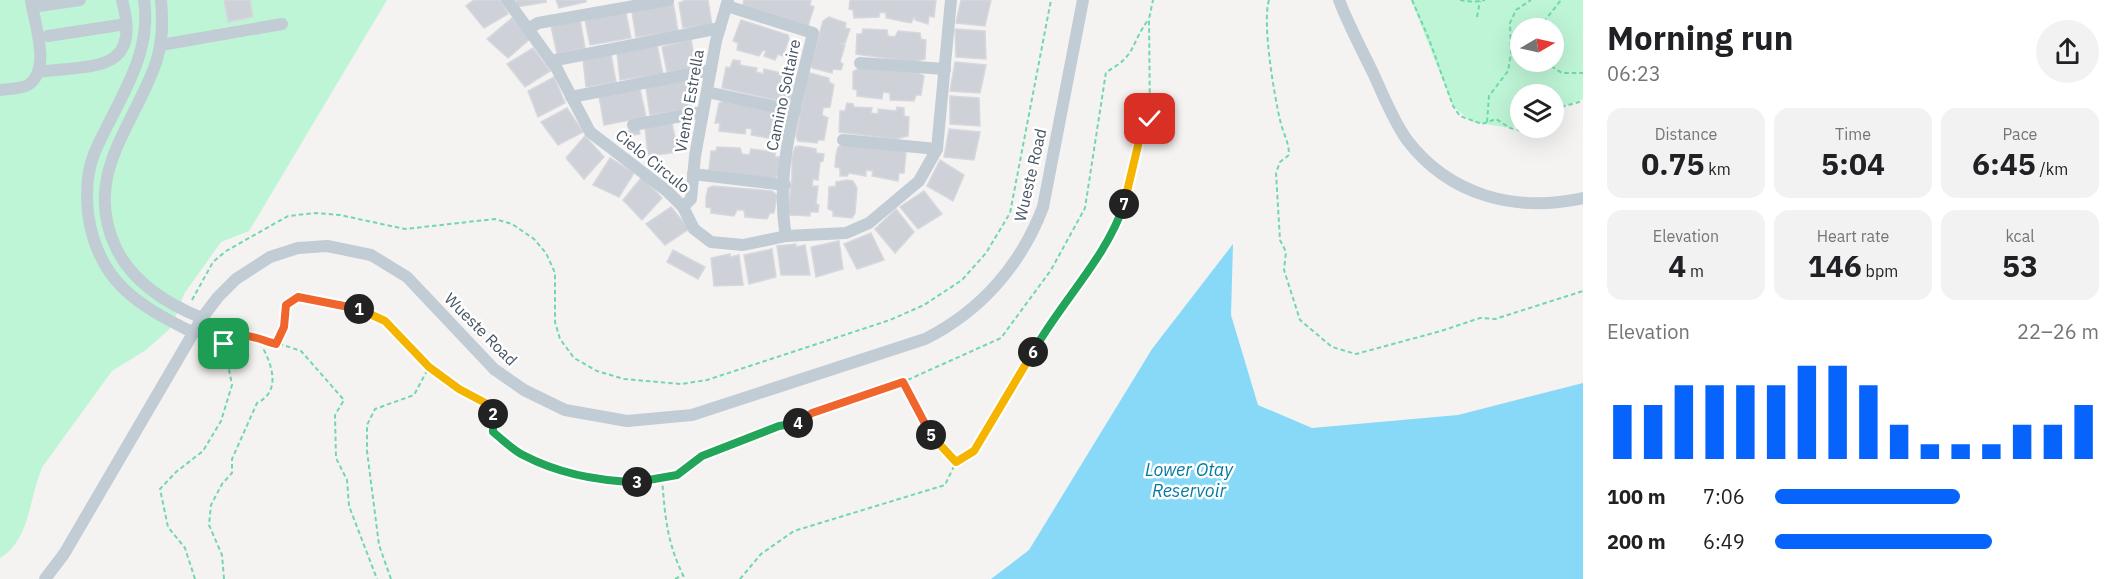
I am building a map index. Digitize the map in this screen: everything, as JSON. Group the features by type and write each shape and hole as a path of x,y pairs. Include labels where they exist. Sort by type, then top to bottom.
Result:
{"street":[{"path":"0,90 26,86 36,78 41,63 31,4 80,0"},
{"path":"38,72 110,62 122,53 126,36 122,0"},
{"path":"144,0 146,16 144,42 93,156 88,179 90,229 109,274 123,290 144,307 194,333"},
{"path":"161,0 161,45 154,67 113,154 104,182 104,209 107,230 124,265 158,295 202,318"},
{"name":"Cielo Circulo","path":"507,0 551,61 590,132 667,191 683,207 694,229 711,242 743,245 786,236 846,233 869,223 919,181 937,150 951,0"},
{"path":"528,29 538,23 633,3 668,0"},
{"name":"Wueste Road","path":"45,579 64,555 202,318 218,297 236,279 270,257 298,248 327,246 371,255 407,277 494,369 524,390 565,410 627,421 692,415 925,339 944,330 981,303 1011,268 1032,235 1043,207 1083,0"},
{"path":"1339,0 1398,125 1430,164 1458,184 1504,201 1550,204 1583,198"},
{"name":"Viento Estrella","path":"683,207 691,199 703,112 720,28 728,3"},
{"name":"Camino Soltaire","path":"728,3 813,33 788,141 783,217 786,236"},
{"path":"48,36 126,24"},
{"path":"161,45 282,24"},
{"path":"551,61 720,28"},
{"path":"860,63 945,69"},
{"path":"572,97 711,70"},
{"path":"707,92 795,111"},
{"path":"633,125 703,112"},
{"path":"843,140 937,150"},
{"path":"693,174 785,184"}],"path":[{"path":"190,303 213,262 226,251 288,216 316,213 405,229 495,219 512,224 534,239 546,253 555,273 555,322 560,339 574,358 597,371 624,379 681,384 707,380 890,320 924,305 962,280 987,253 1010,213 1051,0"},
{"path":"740,579 761,554 794,531 945,485 956,462 974,451 1039,341 1087,272 1120,215 1134,170 1140,137 1150,119 1149,19 1153,0"},
{"path":"1269,0 1267,28 1280,121 1289,143 1289,155 1280,162 1276,173 1280,240 1286,252 1284,270 1300,320 1332,347 1356,354 1480,318 1495,319 1583,291"},
{"path":"1412,0 1453,106 1460,116 1472,122 1487,122 1496,119 1510,128"},
{"path":"1460,0 1485,0"},
{"path":"1487,122 1489,96 1508,71 1511,54 1510,23 1516,10 1531,0"},
{"path":"1547,18 1561,0"},
{"path":"1477,17 1480,1"},
{"path":"276,344 284,327 286,305 298,297 359,309 385,321 429,367 459,389 491,406 493,432 521,454 543,464 607,481 644,482 677,475 702,456 779,426 798,423 812,413 903,382 1001,338 1051,270 1085,208 1098,140 1106,72 1123,63 1134,50 1141,29 1149,19"},
{"path":"1560,72 1583,73"},
{"path":"1564,106 1583,101"},
{"path":"195,579 185,548 168,527 160,489 176,471 203,452 221,421 232,385 224,344 232,336 253,335 301,351 344,400 335,415 336,458 347,480 349,506 377,579"},
{"path":"224,579 222,555 209,525 211,505 222,484 232,473 232,459 257,403 264,399 273,385 273,369 264,350 267,341"},
{"path":"391,579 379,545 374,517 367,451 367,425 375,409 414,394 429,367"},
{"path":"903,382 930,434 956,462"},
{"path":"662,478 667,532 673,556 685,579"},
{"path":"675,579 683,575"}],"green space":[{"path":"0,0 387,0 249,231 221,242 184,294 172,327 146,350 112,371 43,466 24,529 10,550 0,558"},
{"path":"1411,0 1583,0 1583,99 1564,106 1564,84 1510,84 1510,128 1472,122 1453,106"}],"water":[{"name":"Lower Otay Reservoir","path":"1233,244 1231,315 1258,405 1312,428 1458,415 1583,383 1583,579 991,579 1029,550 1152,349"}],"building":[{"path":"224,0 250,0 253,17 228,22"},
{"path":"474,0 500,0 508,14 484,28 466,6"},
{"path":"516,0 546,0 546,2 517,7"},
{"path":"556,0 586,0 586,2 559,8"},
{"path":"686,0 708,0 712,25 683,28 679,3"},
{"path":"744,0 811,0 810,5 814,7 808,26 743,5"},
{"path":"850,0 936,0 934,17 929,16 928,24 915,20 915,15 911,23 886,18 886,13 880,12 879,17 854,18 853,10 849,9"},
{"path":"961,0 991,0 985,26 956,23"},
{"path":"673,2 678,31 636,37 632,12"},
{"path":"626,13 631,38 590,45 585,20"},
{"path":"829,17 846,23 845,28 850,29 845,43 840,44 845,45 840,62 843,64 841,70 833,69 832,73 812,68 811,63 823,21"},
{"path":"512,18 530,39 508,58 487,39"},
{"path":"580,19 585,48 557,54 551,26"},
{"path":"741,20 788,35 789,39 783,56 778,54 775,60 764,56 766,51 763,50 759,56 737,50 738,43 733,41"},
{"path":"863,29 887,30 888,36 895,37 898,31 920,33 921,39 926,40 925,59 913,62 856,54 857,34 862,34"},
{"path":"955,29 985,31 986,59 956,57"},
{"path":"691,39 696,68 667,72 662,47"},
{"path":"657,45 663,74 620,80 617,53"},
{"path":"533,48 550,71 525,87 507,64"},
{"path":"611,54 616,82 586,87 583,59"},
{"path":"733,60 740,61 740,65 757,68 756,72 763,74 764,69 781,73 783,69 790,71 789,79 793,80 789,100 779,101 722,88 726,67 730,68"},
{"path":"955,62 986,65 980,93 950,91"},
{"path":"859,68 918,73 924,76 921,95 916,95 914,101 890,100 890,93 883,92 882,99 857,96 857,90 853,89 853,72"},
{"path":"810,73 829,78 829,82 834,85 830,107 823,108 822,115 828,118 824,140 818,140 817,143 798,141 796,136 807,78"},
{"path":"554,77 565,103 538,117 528,91"},
{"path":"687,80 692,109 650,115 646,88"},
{"path":"640,89 646,117 604,125 599,96"},
{"path":"950,96 979,98 980,126 950,124"},
{"path":"724,101 786,114 783,135 778,134 775,142 769,141 768,138 751,135 752,129 746,128 745,134 719,131 720,123 715,123 719,103"},
{"path":"847,103 853,104 854,107 872,108 871,113 878,114 878,109 896,111 897,107 904,108 904,116 909,117 908,136 896,139 839,132 840,111 845,111"},
{"path":"567,108 583,132 558,145 541,122"},
{"path":"672,123 678,152 648,156 645,128"},
{"path":"639,128 640,134 624,137 623,132"},
{"path":"949,129 980,132 974,160 944,157"},
{"path":"585,136 604,157 584,179 566,158"},
{"path":"842,145 901,150 906,153 904,173 899,173 898,181 872,176 873,171 866,170 866,176 849,173 847,176 840,176 840,168 835,167 838,147"},
{"path":"717,147 740,148 742,154 749,155 751,149 775,152 775,157 780,157 779,175 773,179 709,170 711,151 716,151"},
{"path":"795,147 816,149 816,153 824,154 823,161 820,162 818,180 813,179 812,186 818,186 816,204 819,205 818,212 810,212 810,216 790,215 788,210 792,157"},
{"path":"610,158 634,173 619,197 593,185"},
{"path":"940,160 964,175 953,201 927,186"},
{"path":"642,177 662,198 642,220 623,200"},
{"path":"853,181 857,188 855,213 852,218 833,216 833,211 828,209 829,187 836,186 836,182"},
{"path":"713,186 772,191 777,195 774,213 770,213 767,219 745,217 744,210 737,210 734,216 711,213 711,208 706,207 706,197 708,188"},
{"path":"924,191 942,214 918,229 900,207"},
{"path":"671,207 689,229 665,245 646,224"},
{"path":"896,209 914,232 895,253 875,229"},
{"path":"871,233 884,260 857,269 844,244"},
{"path":"839,241 843,269 816,277 811,247"},
{"path":"796,244 796,247 805,245 810,275 781,275 777,246"},
{"path":"772,249 776,277 749,284 744,255"},
{"path":"673,250 705,267 698,279 667,262"},
{"path":"730,254 730,257 739,255 743,285 714,286 711,258"}],"route":[{"path":"224,344 232,336 253,335 276,344 284,327 286,305 298,297 359,309 385,321 402,336 429,367 459,389 491,406 494,416 493,432 521,454 543,464 607,481 644,482 677,475 702,456 779,426 798,423 812,413 903,382 930,434 956,462 974,451 1039,341 1087,272 1120,215 1134,170 1140,137 1150,119"}]}
